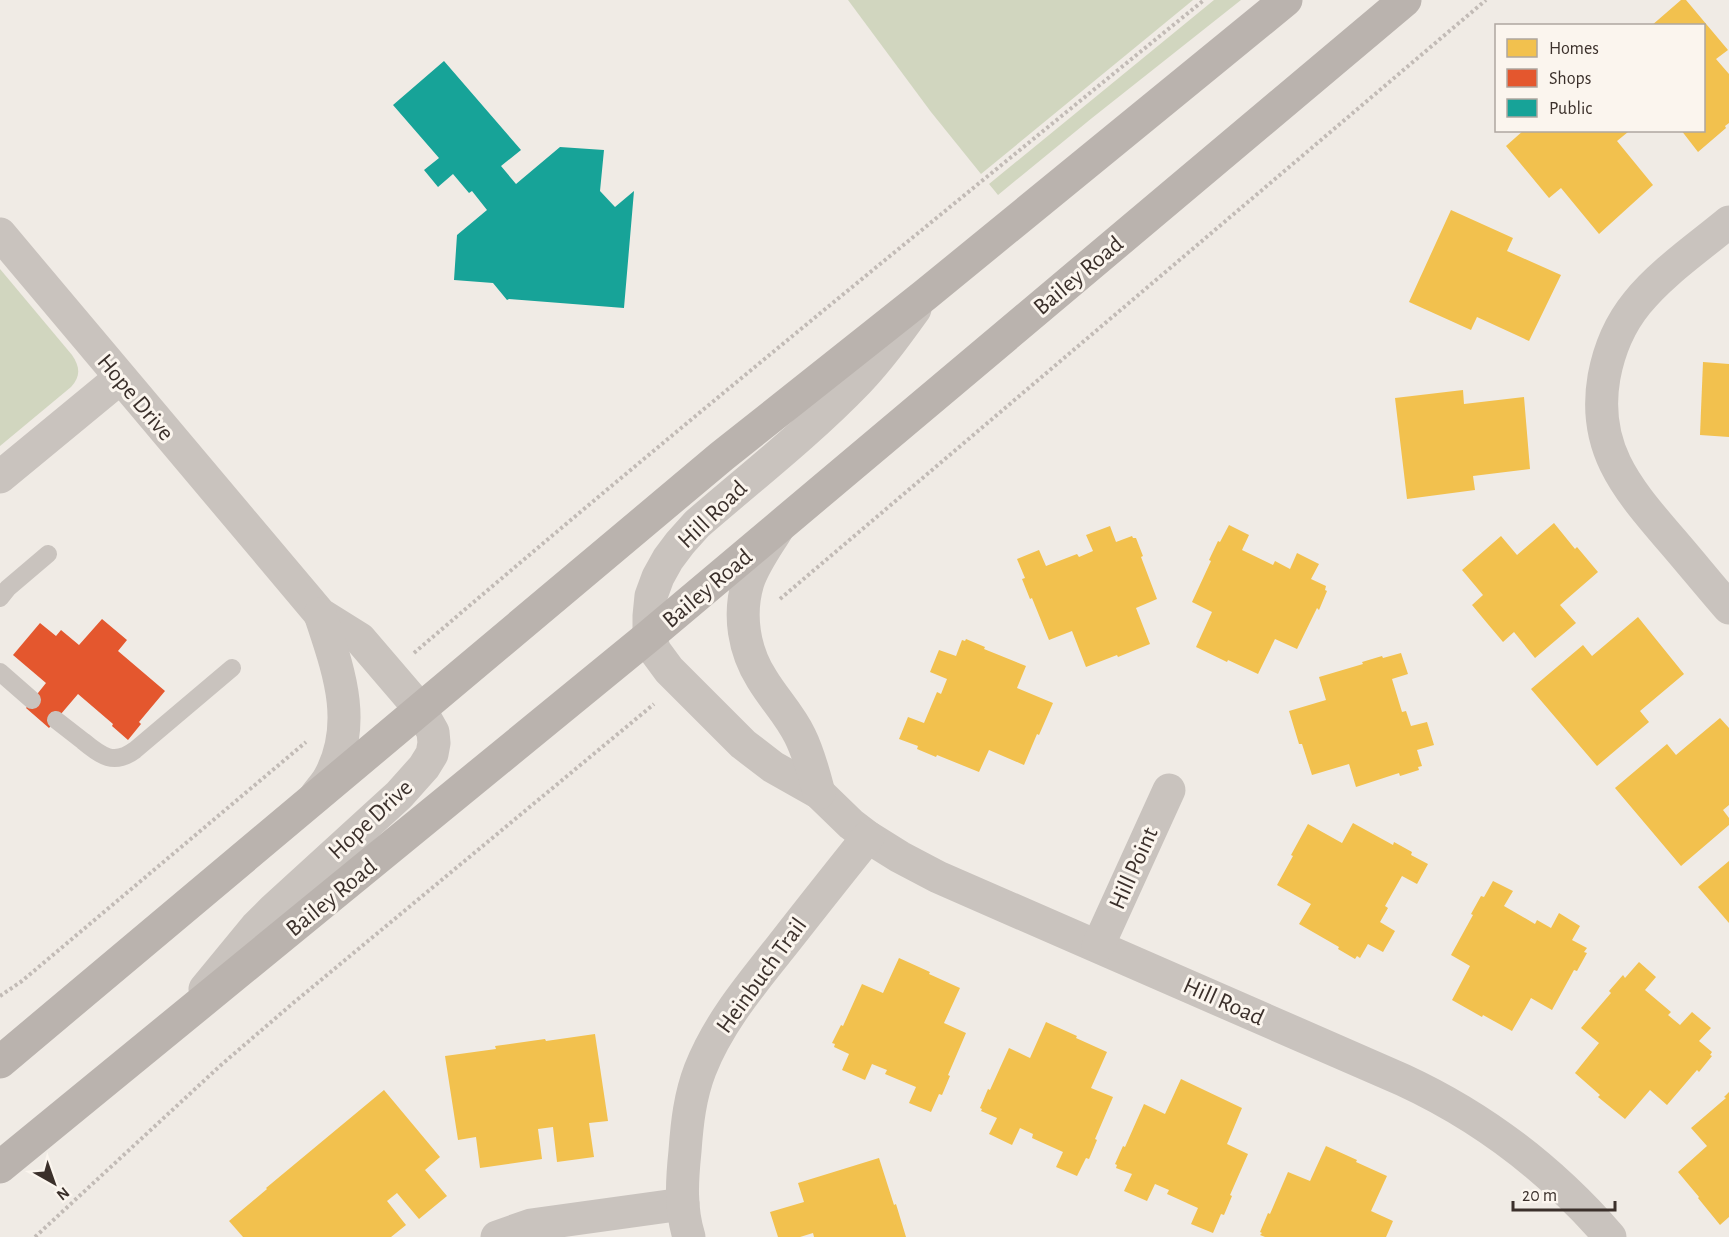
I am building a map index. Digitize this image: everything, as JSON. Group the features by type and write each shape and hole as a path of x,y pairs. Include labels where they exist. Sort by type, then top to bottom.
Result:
{"main road":[{"path":"0,1062 722,456 925,295 1286,0"},
{"name":"Bailey Road","path":"0,1167 649,636 1405,0"}],"street":[{"path":"1729,222 1657,281 1638,301 1621,327 1609,354 1601,400 1604,430 1622,478 1646,510 1729,608"},
{"name":"Hope Drive","path":"0,234 320,614 360,639 420,709 433,732 432,754 424,767 399,795 256,927 179,1020"},
{"name":"Hill Road","path":"925,295 893,340 858,380 822,415 697,524 680,543 658,577 651,596 649,636 655,651 669,670 743,744 773,767 819,793 851,824 900,857 938,877 1403,1080 1452,1105 1495,1132 1545,1171 1582,1206 1610,1237"},
{"path":"0,477 120,378"},
{"name":"Hill Road","path":"777,529 748,582 744,606 744,630 750,656 762,679 787,712 801,738 819,793"},
{"name":"Hope Drive","path":"314,798 328,780 336,762 344,725 340,678 320,614"},
{"name":"Hill Point","path":"1098,946 1169,790"},
{"name":"Heinbuch Trail","path":"689,1237 682,1204 682,1177 689,1108 699,1072 714,1040 737,1002 868,837"},
{"path":"497,1237 531,1225 682,1204"}],"lane":[{"path":"0,598 8,588 48,554"},
{"path":"56,720 102,755 121,758 129,755 232,668"},
{"path":"0,672 32,700"}],"path":[{"path":"390,673 726,390 1204,0"},
{"path":"778,601 1486,0"},
{"path":"36,1237 221,1065 638,717"},
{"path":"0,996 22,981 310,738"}],"green space":[{"path":"848,0 1193,0 981,174 931,112"},
{"path":"1214,0 1241,0 998,195 989,184"},
{"path":"0,269 72,355 78,371 71,387 0,446"}],"building: Homes":[{"path":"1681,0 1686,0 1728,50 1716,59 1729,74 1729,123 1698,152 1683,132 1705,132 1705,24 1653,24"},
{"path":"1522,132 1628,132 1617,141 1653,185 1599,234 1561,188 1549,198 1506,146"},
{"path":"1451,210 1513,238 1507,251 1561,275 1529,341 1477,317 1471,330 1409,302"},
{"path":"1703,362 1729,364 1729,437 1700,435"},
{"path":"1463,390 1464,404 1524,397 1530,469 1473,476 1475,490 1407,499 1395,398"},
{"path":"1554,523 1598,572 1560,605 1576,623 1535,658 1514,632 1503,642 1472,605 1483,595 1462,570 1501,536 1517,555"},
{"path":"1229,525 1249,535 1242,550 1273,565 1275,561 1290,569 1297,553 1319,564 1311,579 1326,586 1327,591 1297,649 1275,639 1258,674 1196,647 1212,612 1192,602 1218,541 1220,542"},
{"path":"1110,526 1116,542 1132,536 1136,538 1143,556 1141,557 1157,599 1136,608 1150,644 1086,667 1072,631 1049,640 1022,579 1025,578 1017,559 1039,550 1046,566 1077,554 1079,557 1093,551 1086,535"},
{"path":"1638,617 1684,674 1640,711 1649,722 1597,766 1531,689 1583,645 1592,656"},
{"path":"966,639 1026,666 1017,688 1053,703 1024,765 989,750 979,772 937,755 936,757 917,749 918,746 899,739 908,717 924,723 937,692 941,694 947,679 930,672 939,650 956,656 962,640"},
{"path":"1401,653 1408,674 1392,679 1402,712 1406,711 1411,726 1427,722 1434,745 1417,750 1422,766 1418,767 1419,770 1400,776 1399,773 1356,787 1349,764 1312,775 1289,711 1326,700 1319,677 1382,656 1383,658"},
{"path":"1720,718 1729,728 1729,805 1723,810 1729,818 1729,825 1681,866 1615,788 1667,744 1676,755"},
{"path":"1353,823 1393,845 1394,842 1428,864 1417,884 1402,876 1385,906 1388,908 1380,922 1395,931 1383,952 1368,944 1360,958 1357,956 1355,959 1299,924 1311,904 1277,885 1308,824 1342,843"},
{"path":"1729,861 1729,923 1698,887"},
{"path":"1493,881 1513,891 1504,906 1535,924 1537,920 1551,928 1559,913 1580,926 1572,940 1587,948 1584,952 1587,953 1577,971 1574,970 1552,1010 1531,998 1512,1031 1452,1000 1470,966 1451,955 1481,896 1484,897"},
{"path":"899,958 960,988 944,1023 966,1033 942,1095 939,1094 931,1112 909,1103 916,1087 885,1074 887,1070 872,1064 865,1080 842,1070 849,1054 834,1047 835,1044 832,1043 841,1025 843,1026 862,984 883,993"},
{"path":"1639,962 1656,977 1645,990 1671,1012 1668,1015 1680,1025 1692,1012 1711,1028 1699,1041 1712,1052 1710,1055 1712,1056 1667,1105 1650,1090 1625,1119 1598,1097 1600,1095 1575,1073 1599,1043 1581,1028 1623,975 1625,978"},
{"path":"1046,1022 1107,1052 1091,1088 1113,1097 1089,1159 1086,1158 1077,1176 1056,1167 1063,1152 1032,1138 1033,1134 1020,1128 1012,1145 989,1134 997,1118 981,1111 980,1108 1009,1048 1030,1058"},
{"path":"595,1034 608,1121 589,1123 594,1157 557,1162 553,1127 538,1129 542,1159 480,1168 476,1137 458,1140 445,1056 496,1049 495,1046"},
{"path":"1181,1079 1242,1108 1227,1144 1248,1154 1224,1215 1221,1214 1213,1233 1191,1224 1198,1208 1167,1194 1169,1190 1155,1184 1147,1201 1124,1191 1132,1174 1116,1168 1115,1164 1144,1104 1165,1114"},
{"path":"384,1090 440,1157 425,1170 447,1196 419,1219 397,1193 387,1201 406,1225 391,1237 243,1237 229,1221"},
{"path":"1729,1092 1729,1217 1720,1225 1678,1172 1707,1146 1691,1128 1726,1098 1724,1097"},
{"path":"1326,1146 1387,1176 1371,1211 1393,1221 1386,1237 1265,1237 1260,1235 1288,1172 1310,1181"},
{"path":"879,1158 906,1237 814,1237 813,1233 800,1237 778,1237 770,1212 804,1202 798,1183"}],"building: Shops":[{"path":"102,619 127,640 118,651 165,691 139,722 141,724 128,740 78,694 49,728 26,708 46,683 13,655 40,623 56,636 61,630 79,645"}],"building: Public":[{"path":"444,61 521,150 501,166 516,184 560,147 604,150 600,191 615,207 634,191 624,308 507,300 493,283 454,280 457,235 487,210 472,191 469,193 453,174 438,187 424,170 439,158 393,105"}]}
